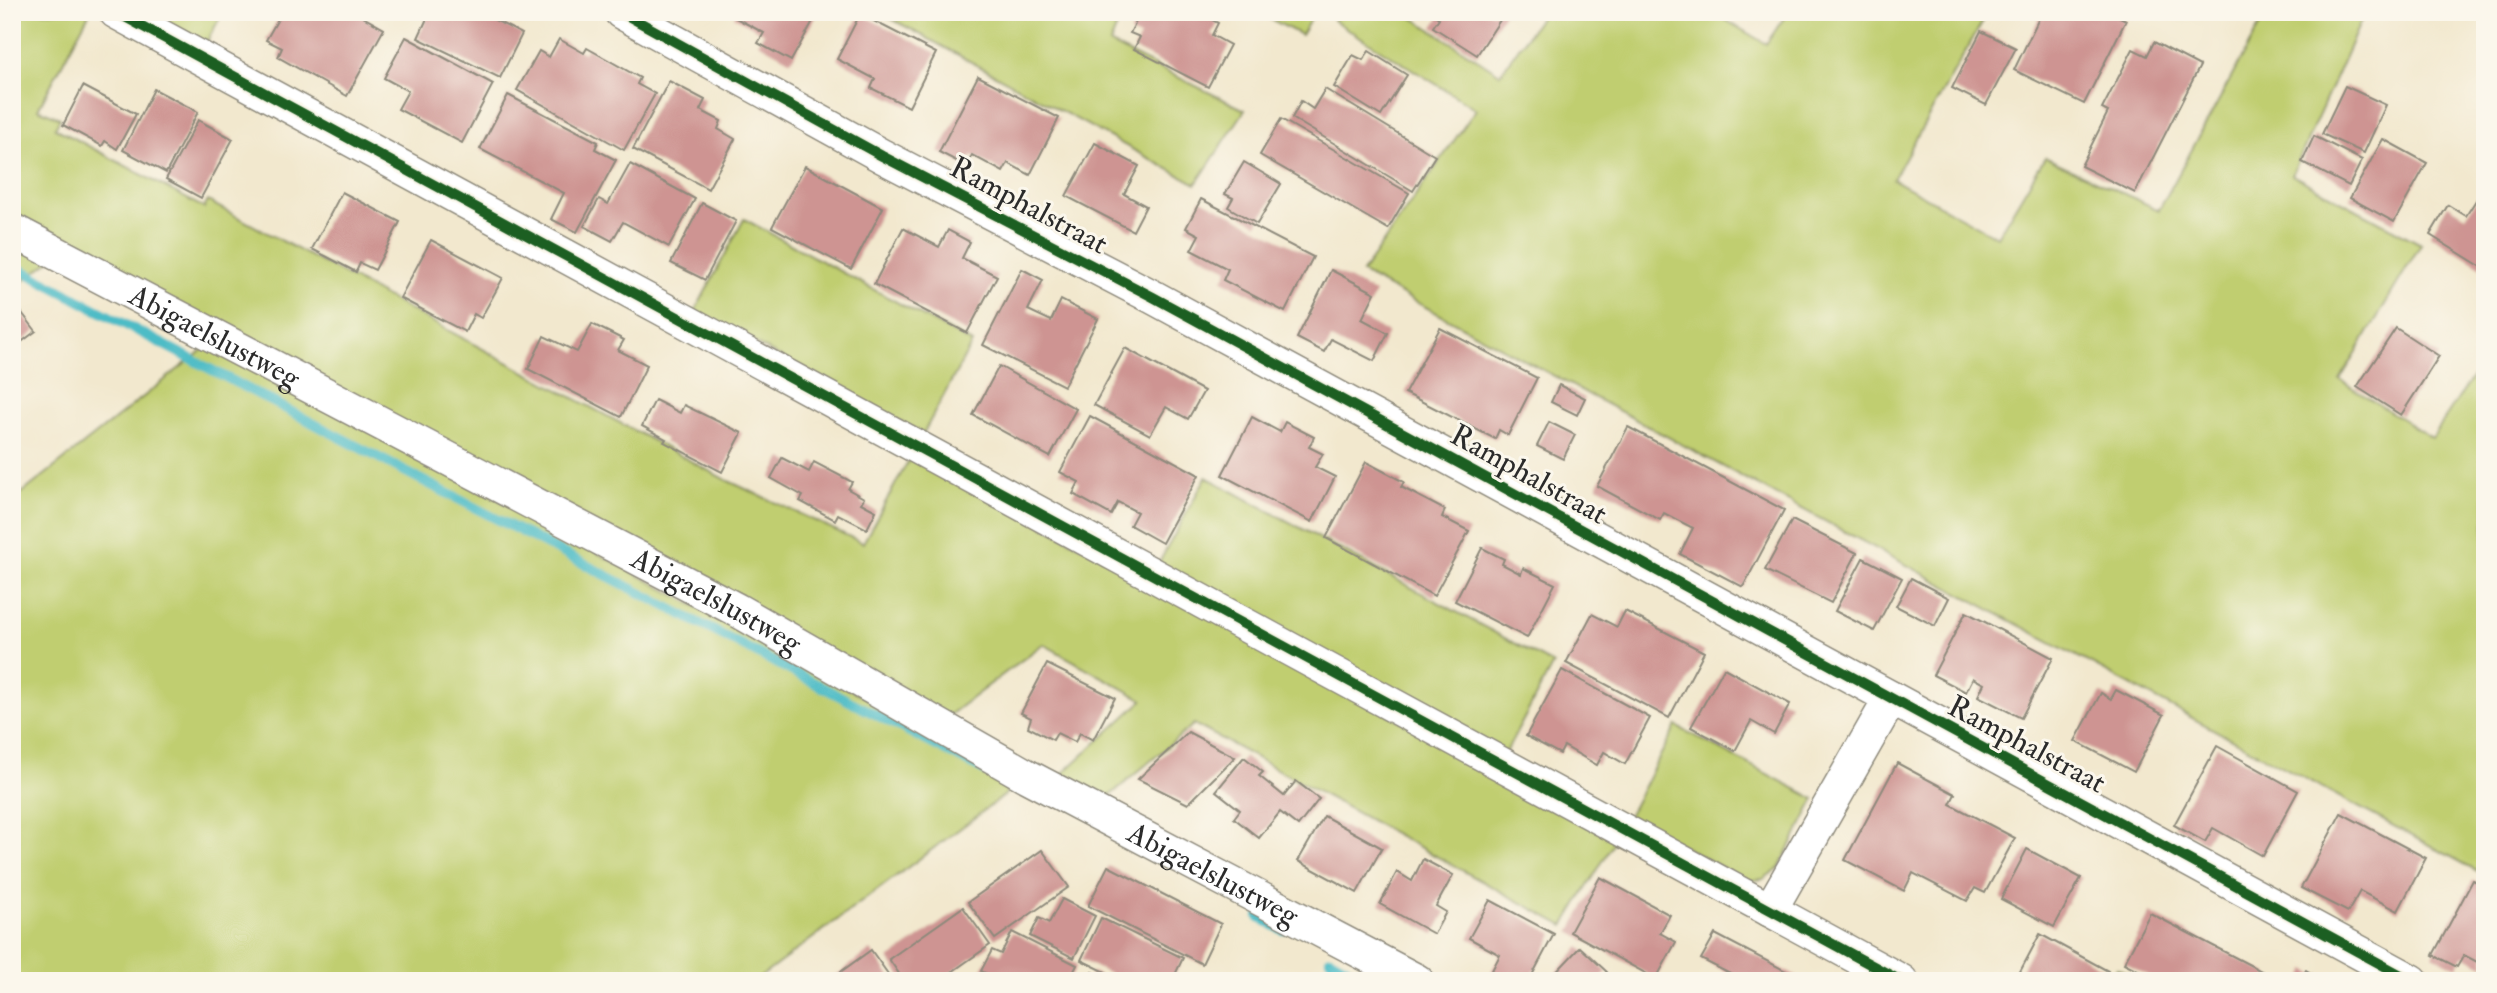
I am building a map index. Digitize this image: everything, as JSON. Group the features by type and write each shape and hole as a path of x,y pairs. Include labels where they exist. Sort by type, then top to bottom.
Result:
{"street":[{"path":"116,12 1901,981"},
{"name":"Ramphalstraat","path":"621,12 2412,981"},
{"name":"Abigaelslustweg","path":"12,230 737,610 1027,776 1417,981"},
{"path":"1770,910 1891,698"}],"green space":[{"path":"12,12 90,12 38,109 60,118 55,128 204,208 208,201 724,479 863,543 912,454 1616,839 1564,926 1194,724 1107,798 1061,775 1143,700 1043,644 943,720 12,217"},
{"path":"131,12 223,12 202,51"},
{"path":"879,12 1122,12 1110,44 1245,110 1196,184"},
{"path":"1257,12 1315,12 1301,35"},
{"path":"1337,12 1404,12 1500,74 1544,12 1712,12 1766,44 1788,12 1988,12 1893,179 1997,237 2045,157 2159,210 2267,12 2365,12 2292,175 2421,244 2340,380 2432,438 2485,358 2485,875 1362,273 1476,109 1333,20"},
{"path":"744,219 972,343 923,434 695,311"},
{"path":"12,241 50,261 12,289"},
{"path":"210,344 1014,778 1005,795 755,981 12,981 12,486 22,493"},
{"path":"1206,477 1553,664 1504,756 1156,568"},
{"path":"1676,726 1815,799 1779,868 1763,879 1746,881 1628,816"},
{"path":"2117,968 2142,981 2111,981"}],"building":[{"path":"282,12 354,12 384,29 347,96 278,57 282,48 266,40"},
{"path":"430,12 489,12 487,16 522,34 500,78 418,38"},
{"path":"737,12 818,12 791,61 758,43 764,33 734,17"},
{"path":"1141,12 1197,12 1218,23 1212,35 1230,45 1208,87 1134,49 1140,37 1130,33"},
{"path":"1430,12 1504,14 1477,55 1433,27 1439,18"},
{"path":"2042,12 2110,12 2126,20 2084,104 2014,70"},
{"path":"860,14 936,53 909,107 871,88 875,79 837,59"},
{"path":"1981,31 2016,48 1986,105 1952,88"},
{"path":"406,37 493,84 462,143 398,109 408,91 384,78"},
{"path":"559,39 584,53 587,48 640,78 637,84 655,94 624,150 517,90 539,51 549,57"},
{"path":"2154,42 2200,66 2135,193 2081,166 2108,112 2102,109 2133,49 2147,56"},
{"path":"1369,51 1407,75 1381,116 1334,87 1353,55 1363,60"},
{"path":"978,76 1059,118 1030,175 1008,163 1003,172 972,155 966,166 939,152"},
{"path":"669,81 705,100 700,110 721,121 718,129 735,139 708,189 633,149"},
{"path":"83,86 136,114 117,149 105,141 102,146 63,125"},
{"path":"2345,86 2386,105 2364,153 2322,134"},
{"path":"154,89 198,112 166,173 123,150"},
{"path":"1325,89 1435,156 1413,191 1292,118 1301,101 1313,109"},
{"path":"508,95 598,142 595,149 616,160 577,232 551,219 564,193 480,149"},
{"path":"1281,119 1409,193 1388,229 1260,155"},
{"path":"198,120 233,139 201,198 166,179"},
{"path":"2314,136 2362,160 2349,186 2302,162"},
{"path":"2383,139 2427,163 2394,222 2350,198"},
{"path":"1095,143 1139,166 1124,194 1146,206 1133,231 1066,196"},
{"path":"1244,162 1281,184 1257,224 1228,207 1233,198 1225,194"},
{"path":"630,164 695,199 669,247 623,222 612,241 584,226 599,199 608,204"},
{"path":"805,166 883,208 851,269 772,227"},
{"path":"2485,186 2485,269 2430,235 2448,205 2466,216"},
{"path":"342,192 400,222 375,270 360,263 356,272 312,249"},
{"path":"1201,199 1313,257 1285,312 1223,280 1228,269 1191,250 1199,235 1186,228"},
{"path":"702,203 736,221 705,280 671,263"},
{"path":"903,228 939,247 948,230 970,242 962,258 997,276 967,333 874,284"},
{"path":"431,240 503,278 481,318 474,314 465,332 400,298"},
{"path":"1022,269 1043,280 1028,310 1051,321 1061,300 1098,319 1064,386 983,345"},
{"path":"1331,270 1375,293 1362,319 1388,333 1374,361 1331,339 1324,352 1297,338"},
{"path":"12,300 36,331 12,349"},
{"path":"592,324 624,340 618,350 647,365 621,417 528,369 544,336 577,352"},
{"path":"1440,328 1537,378 1508,435 1499,430 1495,439 1405,393"},
{"path":"2396,328 2439,356 2401,415 2357,387"},
{"path":"1125,348 1204,391 1188,419 1166,407 1150,435 1094,405"},
{"path":"999,366 1076,409 1050,457 973,415"},
{"path":"1559,385 1585,398 1577,415 1551,402"},
{"path":"655,400 680,413 684,405 742,433 722,472 664,442 666,439 642,426"},
{"path":"1090,416 1199,475 1162,543 1130,525 1137,512 1118,502 1111,515 1073,494 1079,482 1060,472"},
{"path":"1252,417 1280,432 1285,422 1314,437 1309,447 1323,454 1315,467 1335,477 1312,522 1222,475"},
{"path":"1549,422 1575,435 1563,459 1537,446"},
{"path":"1628,427 1784,510 1743,587 1680,554 1693,528 1664,513 1660,520 1597,486"},
{"path":"782,458 809,472 814,462 852,482 848,489 864,498 861,503 876,511 867,529 838,514 835,520 800,501 803,496 771,478"},
{"path":"1366,462 1404,482 1401,487 1445,510 1442,517 1469,531 1434,596 1326,538"},
{"path":"1792,520 1857,553 1831,603 1765,570"},
{"path":"1482,548 1504,559 1502,564 1521,574 1523,568 1555,584 1527,638 1455,601"},
{"path":"1863,558 1902,578 1874,631 1835,611"},
{"path":"1911,578 1949,598 1935,626 1896,606"},
{"path":"1625,611 1704,652 1669,718 1566,663 1592,614 1617,627"},
{"path":"1966,612 2053,658 2021,718 1978,696 1984,684 1973,678 1966,692 1933,675"},
{"path":"1047,664 1115,698 1093,740 1080,733 1075,742 1057,733 1053,740 1028,727 1031,718 1021,713"},
{"path":"1724,668 1790,704 1774,734 1751,721 1735,751 1691,727"},
{"path":"1562,670 1650,718 1625,764 1604,752 1597,765 1564,746 1560,754 1526,736"},
{"path":"2116,690 2164,715 2134,772 2075,741 2101,693 2111,699"},
{"path":"1188,732 1235,757 1188,804 1138,779"},
{"path":"2217,746 2298,791 2263,856 2213,828 2205,842 2174,825"},
{"path":"1244,757 1263,772 1259,776 1284,796 1296,781 1319,799 1298,826 1280,812 1259,838 1234,818 1240,810 1216,791"},
{"path":"1897,763 1955,794 1950,804 2015,838 1985,893 1975,888 1967,901 1913,873 1904,891 1845,860"},
{"path":"2341,813 2426,858 2398,911 2360,891 2348,912 2301,888"},
{"path":"1324,816 1382,848 1357,893 1298,861"},
{"path":"2027,849 2081,878 2054,927 2001,899"},
{"path":"1042,850 1069,887 995,939 968,902"},
{"path":"1423,859 1453,875 1436,906 1446,912 1434,934 1380,904 1397,872 1412,881"},
{"path":"1108,866 1221,924 1202,964 1088,906"},
{"path":"1600,877 1670,915 1660,933 1676,942 1656,979 1570,932"},
{"path":"2473,880 2485,886 2485,966 2464,955 2457,967 2433,955"},
{"path":"1062,899 1095,916 1074,958 1030,936 1039,918 1049,923"},
{"path":"1490,900 1554,934 1529,981 1502,981 1490,974 1500,955 1469,938"},
{"path":"963,907 990,945 939,981 904,981 889,959"},
{"path":"2150,913 2269,975 2266,981 2159,981 2124,963"},
{"path":"1101,918 1183,958 1172,981 1124,981 1081,960"},
{"path":"1012,932 1077,965 1069,981 1001,981 981,971 992,950 1001,954"},
{"path":"1715,934 1801,979 1800,981 1729,981 1732,975 1701,959"},
{"path":"2040,934 2108,971 2103,981 2015,981"},
{"path":"1580,947 1607,972 1599,981 1548,981"},
{"path":"871,950 893,981 828,981"},
{"path":"2306,970 2325,981 2301,981"},
{"path":"1092,972 1111,981 1088,981"}],"waterway":[{"path":"12,265 985,771"},
{"path":"1259,917 1283,930"},
{"path":"1330,959 1370,981"}],"cycle path":[{"path":"116,12 1901,981"},
{"path":"621,12 882,156 1153,297 2412,981"}]}
